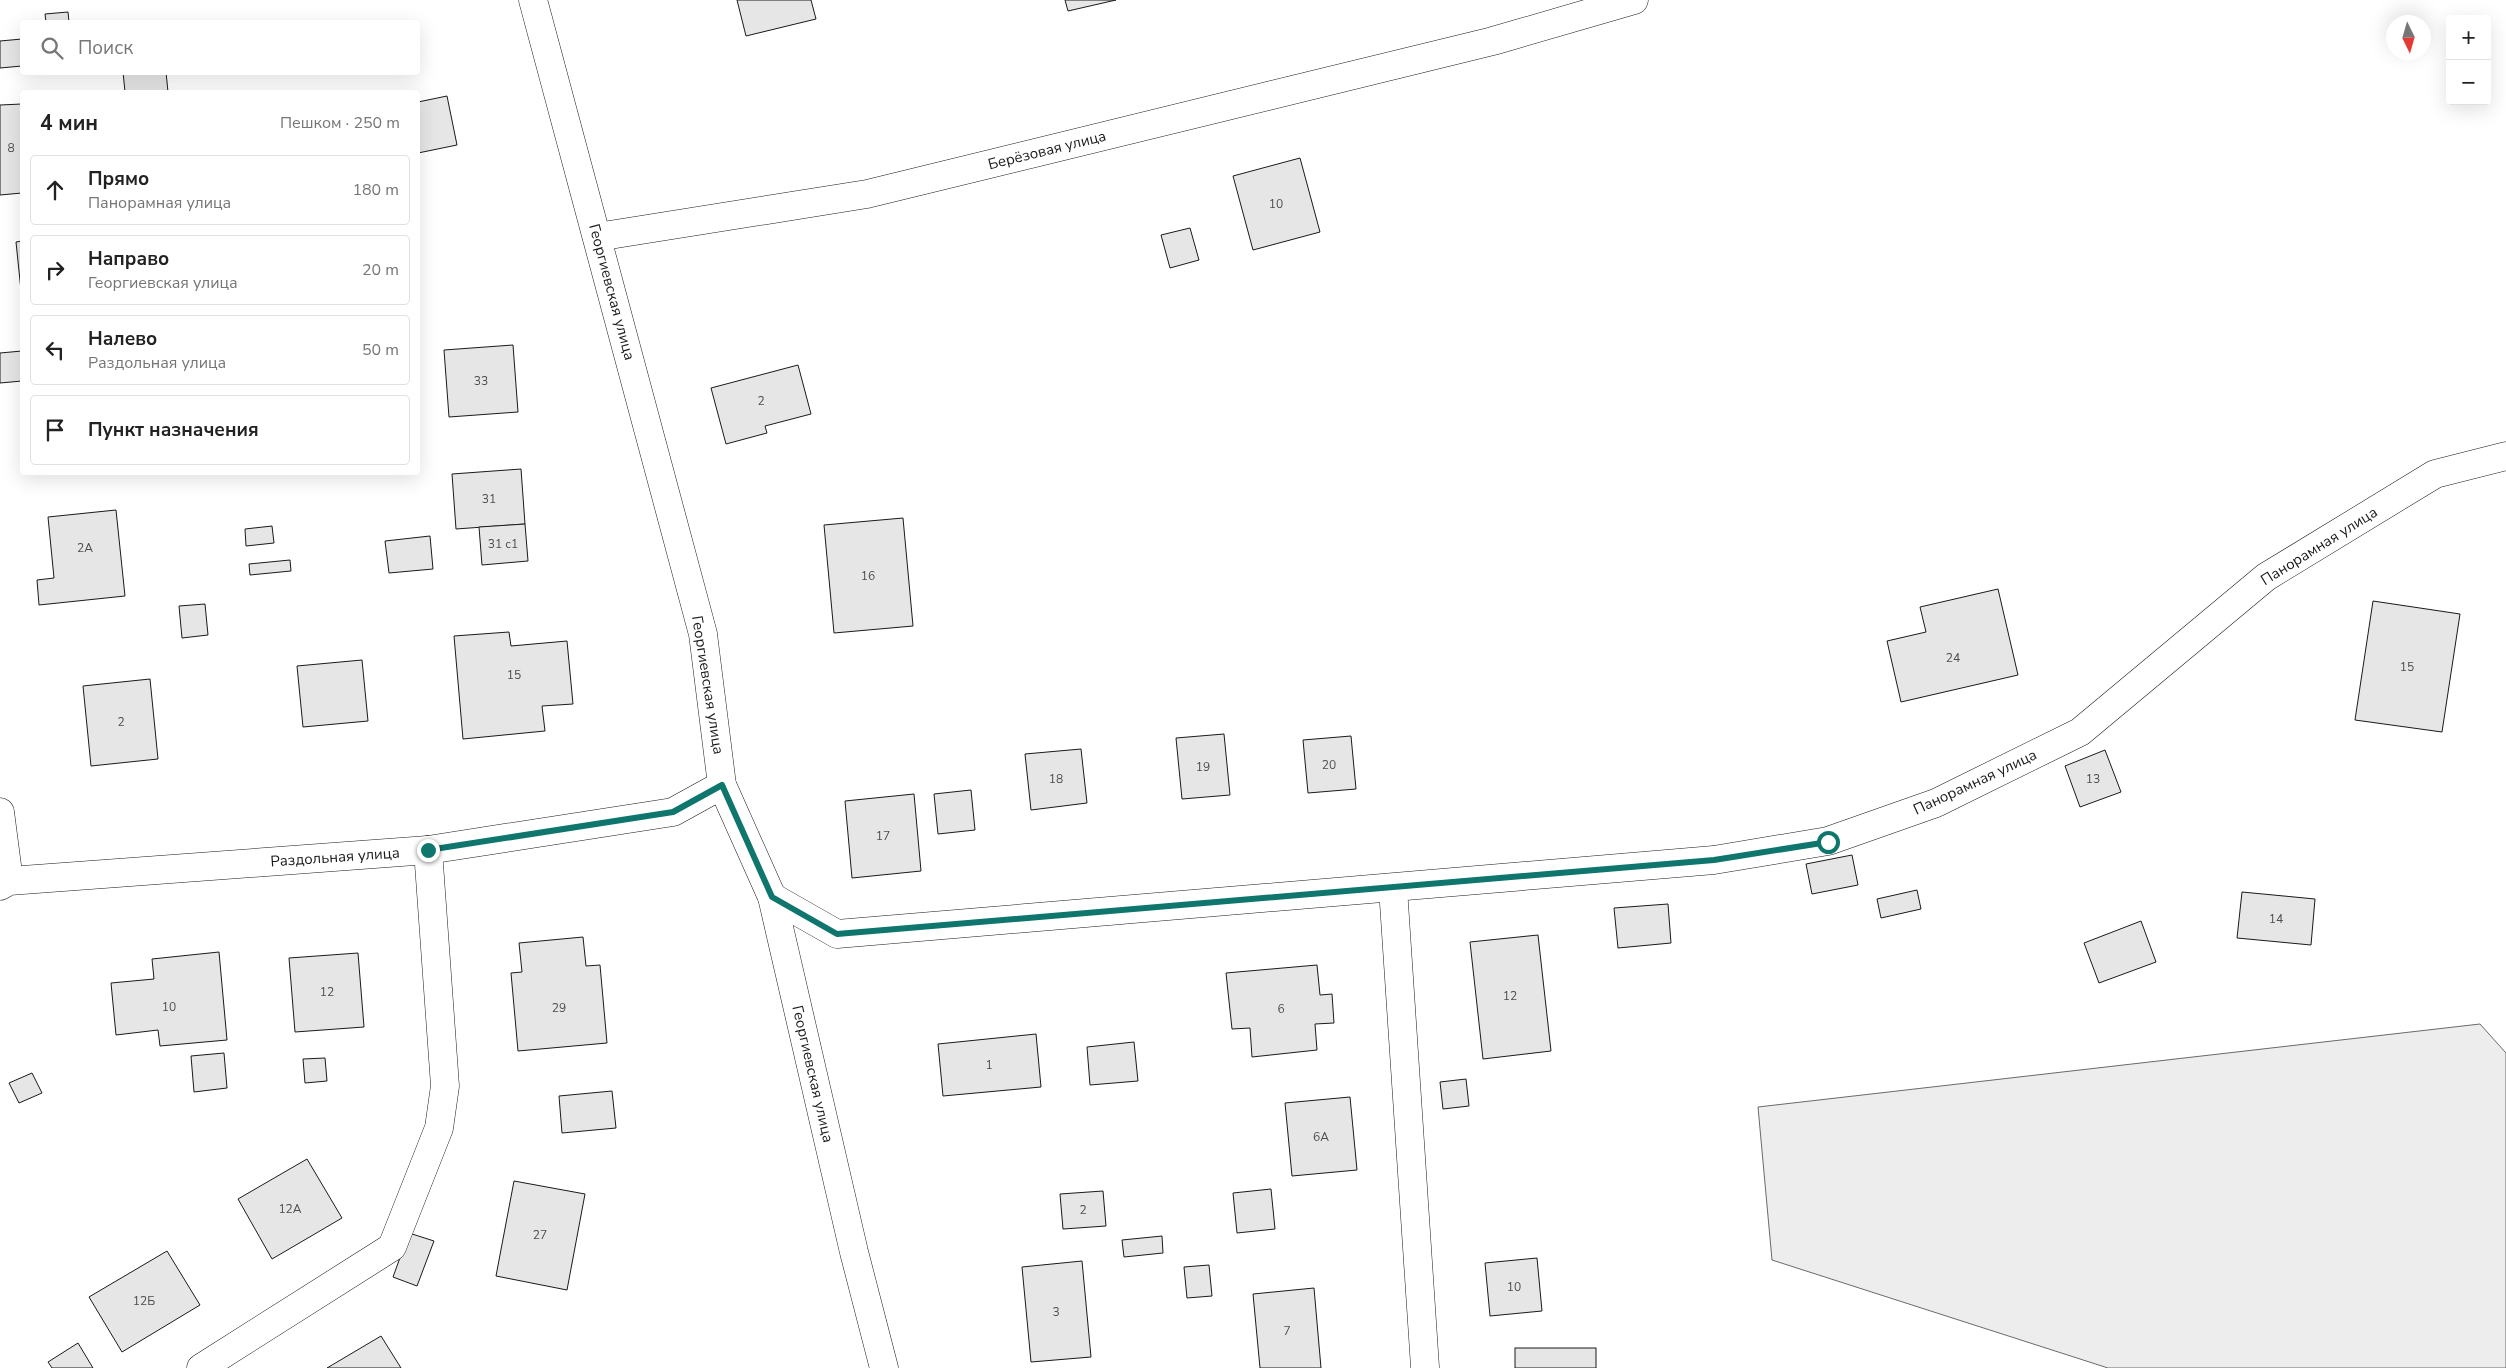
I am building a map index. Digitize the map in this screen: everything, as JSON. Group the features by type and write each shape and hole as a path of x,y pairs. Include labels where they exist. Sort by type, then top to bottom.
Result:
{"street":[{"name":"Георгиевская улица","path":"533,0 703,634 722,785 772,897 854,1252 884,1368"},
{"name":"Берёзовая улица","path":"597,237 867,194 1493,41 1634,0"},
{"name":"Панорамная улица","path":"772,897 837,934 1714,860 1828,842 1936,803 2080,732 2266,577 2435,474 2506,456"},
{"name":"Раздольная улица","path":"5,883 428,850 673,812 722,785"},
{"path":"0,812 5,883"},
{"path":"200,1368 392,1248 439,1128 445,1086 428,850"},
{"path":"1393,888 1425,1367"}],"shaded area":[{"path":"2480,1024 2506,1053 2506,1368 2108,1368 1772,1260 1758,1107"}],"building":[{"path":"737,0 811,0 816,19 746,36"},
{"path":"1065,0 1116,0 1068,11"},
{"path":"68,12 69,20 46,20 45,14"},
{"path":"20,39 20,66 0,68 0,41"},
{"path":"123,75 166,75 168,90 125,90"},
{"path":"447,96 457,145 420,153 420,102"},
{"path":"20,104 20,193 0,195 0,105"},
{"path":"1300,158 1320,232 1253,250 1233,176"},
{"path":"1190,228 1199,260 1170,268 1161,235"},
{"path":"20,241 20,281 16,242"},
{"path":"513,345 518,412 449,417 444,350"},
{"path":"20,351 20,381 0,383 0,353"},
{"path":"798,365 811,414 765,426 767,433 726,444 711,388"},
{"path":"521,469 525,524 456,529 452,474"},
{"path":"116,510 125,596 39,605 37,580 54,578 48,517"},
{"path":"903,518 913,626 834,633 824,525"},
{"path":"525,524 528,561 482,565 479,527"},
{"path":"272,526 274,543 246,546 245,529"},
{"path":"430,536 433,569 389,573 385,541"},
{"path":"290,560 291,571 250,575 249,564"},
{"path":"1998,589 2018,675 1901,702 1887,641 1926,632 1920,607"},
{"path":"2373,601 2460,614 2442,732 2355,720"},
{"path":"205,604 208,635 182,638 179,606"},
{"path":"509,632 511,646 567,641 573,704 542,706 545,731 463,739 454,636"},
{"path":"362,660 368,721 303,727 297,666"},
{"path":"150,679 158,759 91,766 83,686"},
{"path":"1224,734 1230,795 1182,799 1176,738"},
{"path":"1351,736 1356,789 1308,793 1303,740"},
{"path":"1081,749 1087,803 1031,810 1025,754"},
{"path":"2105,750 2121,792 2080,807 2065,766"},
{"path":"971,790 975,830 938,834 934,794"},
{"path":"914,794 921,871 852,878 845,801"},
{"path":"1852,855 1858,885 1812,894 1806,864"},
{"path":"1917,890 1921,909 1881,918 1877,899"},
{"path":"2242,892 2315,899 2311,945 2237,938"},
{"path":"1668,904 1671,943 1618,948 1614,908"},
{"path":"2141,921 2156,962 2099,983 2084,943"},
{"path":"1538,935 1551,1051 1483,1059 1470,942"},
{"path":"583,937 586,966 600,965 607,1043 518,1051 511,973 522,972 519,943"},
{"path":"219,952 227,1040 160,1046 158,1030 116,1035 111,983 154,979 152,959"},
{"path":"358,953 364,1027 295,1032 289,958"},
{"path":"1317,965 1320,995 1332,994 1334,1023 1315,1024 1317,1050 1252,1057 1250,1028 1232,1029 1226,973"},
{"path":"1036,1034 1041,1087 943,1096 938,1044"},
{"path":"1134,1042 1138,1081 1090,1085 1087,1047"},
{"path":"224,1053 227,1088 194,1092 191,1056"},
{"path":"325,1058 327,1081 305,1083 303,1059"},
{"path":"32,1073 42,1093 19,1103 9,1083"},
{"path":"1466,1079 1469,1106 1443,1109 1440,1082"},
{"path":"612,1091 616,1128 562,1133 559,1096"},
{"path":"1350,1097 1357,1170 1292,1176 1285,1103"},
{"path":"307,1159 342,1218 272,1259 238,1199"},
{"path":"514,1181 585,1194 567,1290 496,1276"},
{"path":"1271,1189 1275,1229 1237,1233 1233,1193"},
{"path":"1103,1191 1106,1226 1063,1229 1060,1194"},
{"path":"409,1233 434,1241 417,1286 393,1277"},
{"path":"1162,1236 1163,1253 1124,1257 1122,1240"},
{"path":"167,1251 200,1305 122,1352 89,1297"},
{"path":"1537,1258 1542,1311 1490,1316 1485,1263"},
{"path":"1082,1261 1091,1357 1031,1362 1022,1267"},
{"path":"1209,1265 1212,1296 1187,1298 1184,1267"},
{"path":"1314,1288 1321,1368 1260,1368 1253,1294"},
{"path":"381,1336 401,1368 327,1368"},
{"path":"78,1343 93,1368 52,1368 48,1362"},
{"path":"1515,1348 1596,1348 1596,1368 1515,1368"}],"route":[{"path":"428,850 673,812 722,785 772,897 837,934 1714,860 1828,842"}]}
